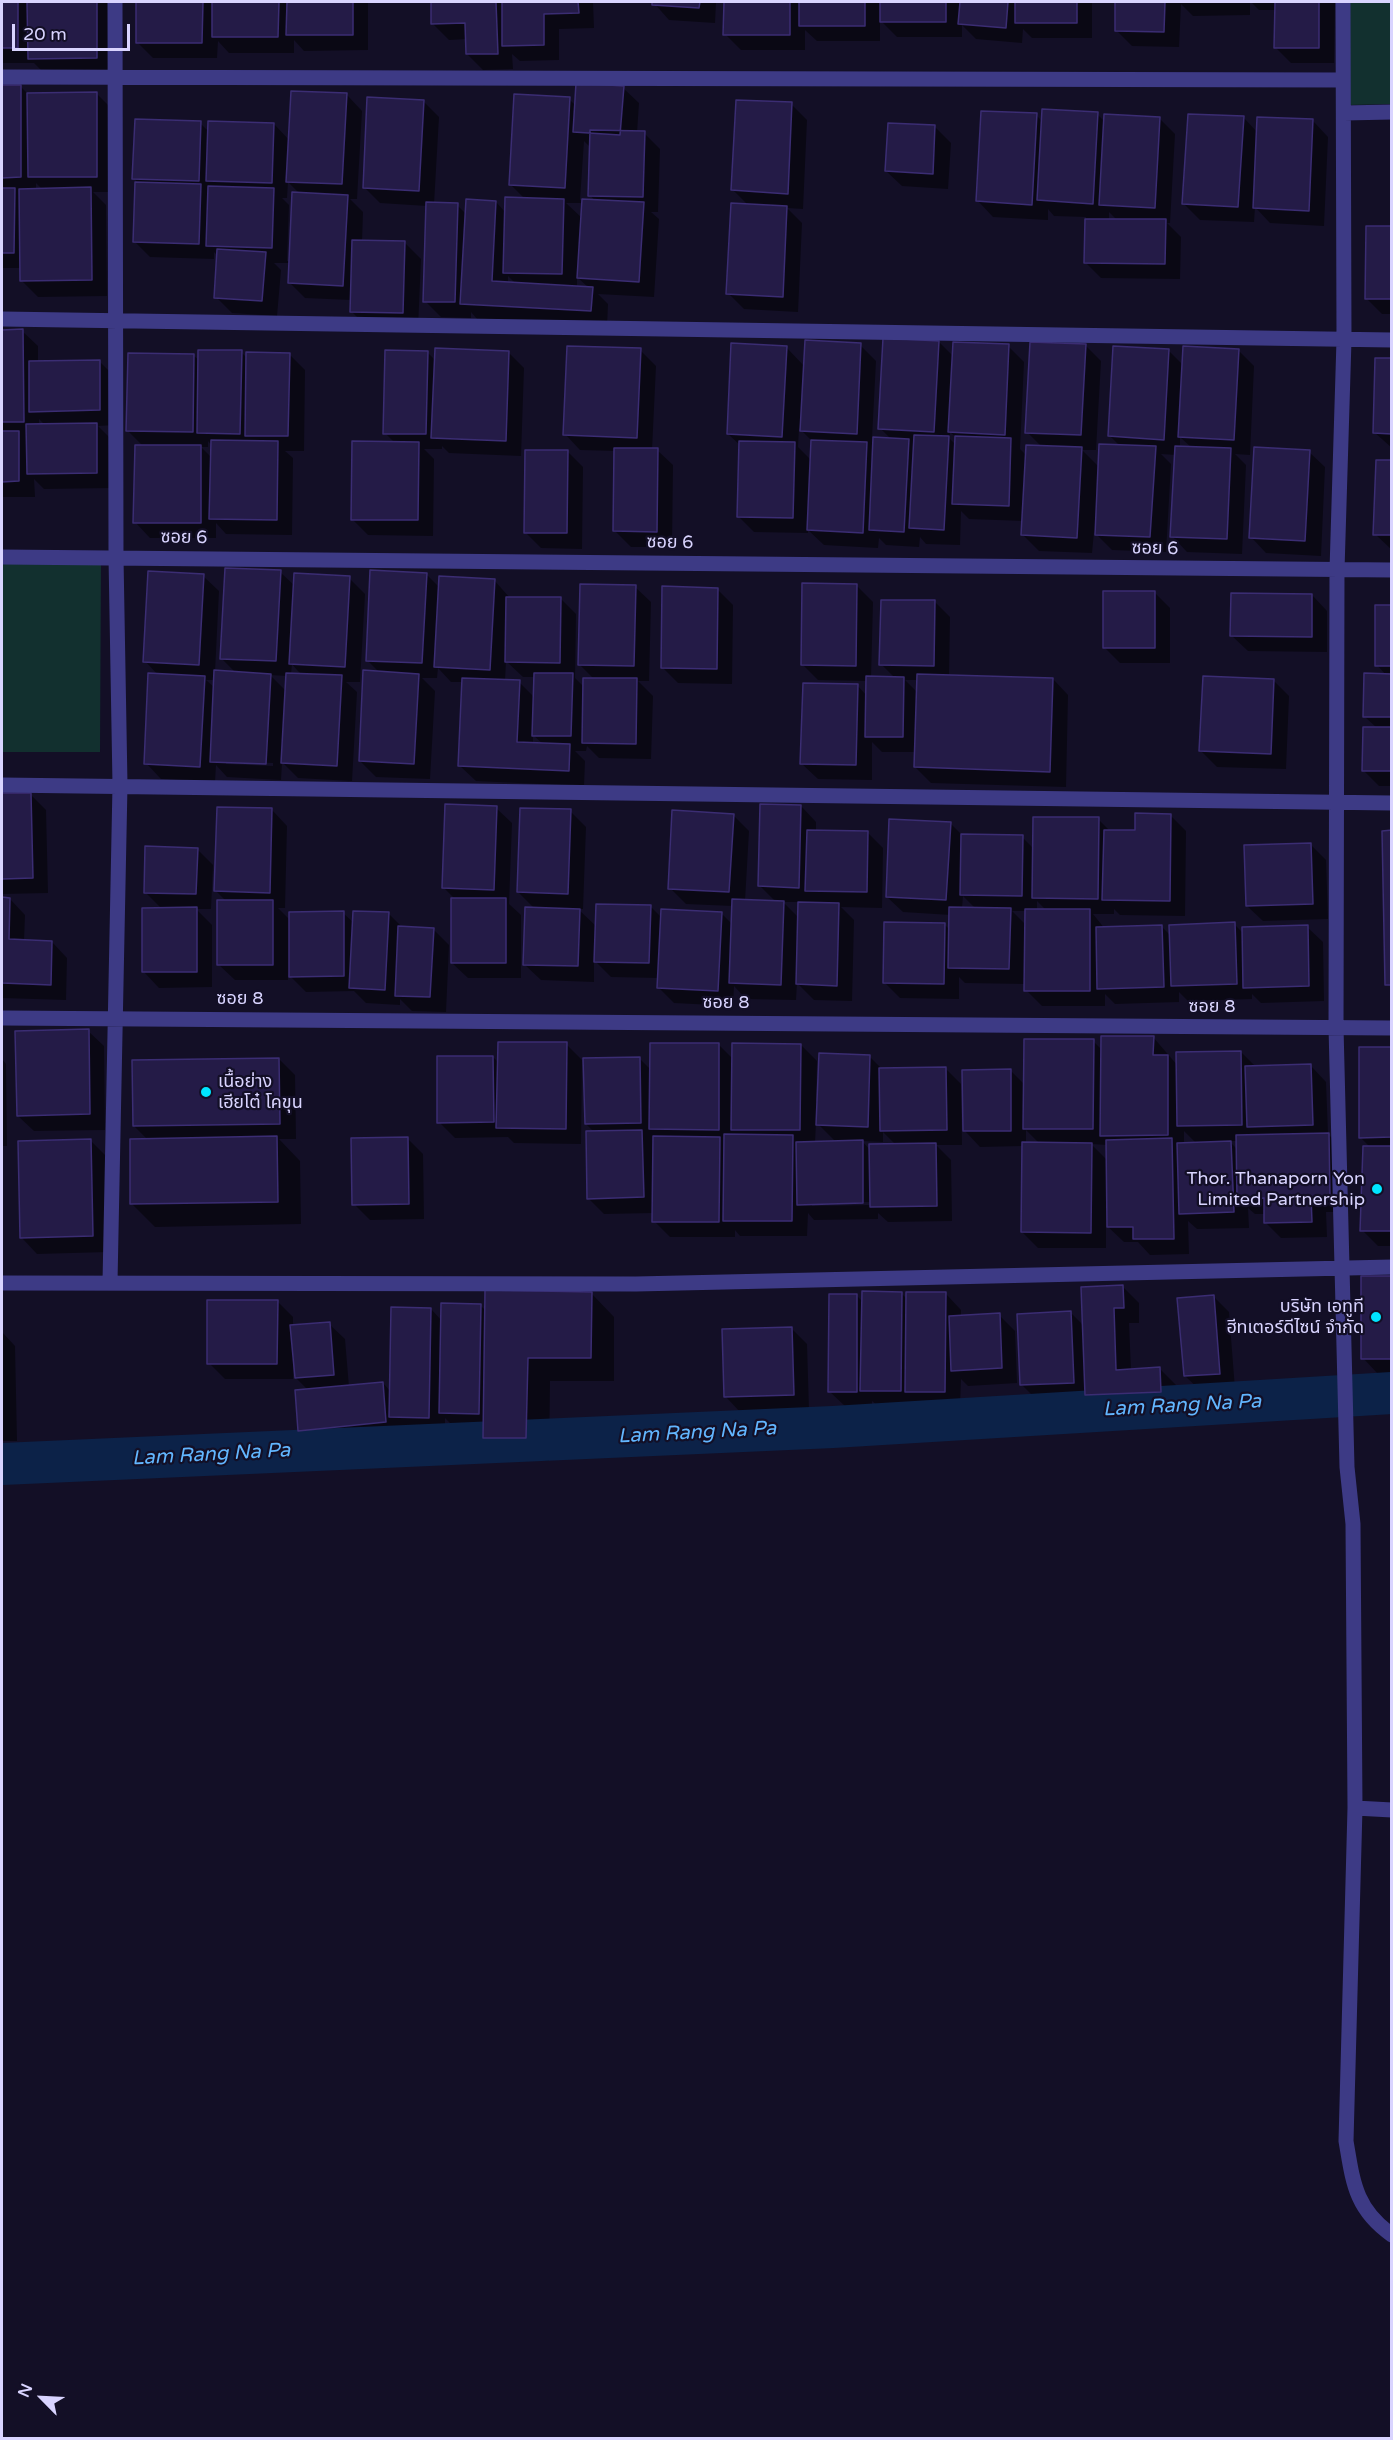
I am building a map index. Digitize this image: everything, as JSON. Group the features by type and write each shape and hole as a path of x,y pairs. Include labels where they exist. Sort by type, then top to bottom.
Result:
{"street":[{"path":"110,1282 120,785 116,557 115,2"},
{"path":"1343,2 1344,340 1337,570 1336,1028 1340,1268 1347,1467 1353,1524 1355,1808 1346,2141 1354,2190 1376,2224 1392,2235"},
{"path":"2,77 1343,80"},
{"path":"1344,113 1392,112"},
{"path":"2,319 1392,340"},
{"name":"ซอย 6","path":"2,557 1392,570"},
{"path":"2,785 1392,804"},
{"name":"ซอย 8","path":"2,1018 1392,1028"},
{"path":"2,1283 636,1284 1392,1267"},
{"path":"1355,1808 1392,1810"}],"green space":[{"path":"1348,2 1391,2 1391,104 1348,105"},
{"path":"2,563 101,564 100,752 2,752"}],"building":[{"path":"2,2 18,2 18,48 2,48"},
{"path":"27,2 97,2 97,58 28,59"},
{"path":"136,2 203,2 202,43 136,43"},
{"path":"212,2 279,2 278,37 212,37"},
{"path":"287,2 353,2 353,35 286,35"},
{"path":"431,2 496,2 498,54 466,54 465,23 431,24"},
{"path":"502,2 578,2 579,13 544,14 544,45 502,46"},
{"path":"652,2 700,2 699,8 652,5"},
{"path":"724,2 790,2 790,35 723,35"},
{"path":"799,2 865,2 865,26 799,26"},
{"path":"880,2 946,2 946,22 880,22"},
{"path":"960,2 1008,2 1006,28 958,24"},
{"path":"1015,2 1077,2 1077,23 1015,23"},
{"path":"1115,2 1165,2 1164,32 1115,31"},
{"path":"1275,2 1319,2 1319,48 1274,48"},
{"path":"576,83 624,86 620,135 573,132"},
{"path":"2,85 21,85 21,177 2,178"},
{"path":"291,91 347,93 342,184 286,182"},
{"path":"97,92 97,177 28,177 27,93"},
{"path":"514,94 570,97 565,188 509,185"},
{"path":"367,97 424,100 419,191 363,188"},
{"path":"736,100 792,102 788,194 731,190"},
{"path":"1042,109 1098,112 1093,204 1037,200"},
{"path":"981,111 1037,113 1032,205 976,201"},
{"path":"1104,114 1160,117 1155,208 1099,205"},
{"path":"1188,114 1244,116 1238,207 1182,204"},
{"path":"1257,117 1313,119 1309,211 1253,208"},
{"path":"135,119 201,121 199,181 132,179"},
{"path":"208,121 274,123 272,183 206,181"},
{"path":"888,123 935,125 933,174 885,171"},
{"path":"590,130 645,131 643,197 588,196"},
{"path":"135,182 201,184 199,244 133,242"},
{"path":"208,186 274,188 272,248 206,246"},
{"path":"91,187 92,280 20,281 19,189"},
{"path":"2,188 15,188 14,253 2,253"},
{"path":"292,192 348,195 343,286 288,283"},
{"path":"505,197 564,199 562,274 503,273"},
{"path":"466,199 496,201 492,281 593,287 591,311 460,304"},
{"path":"582,199 644,202 639,282 577,278"},
{"path":"426,202 458,203 455,302 423,302"},
{"path":"731,203 787,206 783,297 726,294"},
{"path":"1085,219 1166,219 1165,264 1084,263"},
{"path":"1366,226 1392,226 1392,299 1365,299"},
{"path":"352,240 405,241 403,313 350,312"},
{"path":"217,249 266,252 262,301 214,298"},
{"path":"23,329 24,422 2,422 2,330"},
{"path":"883,338 939,341 934,432 878,429"},
{"path":"805,340 861,343 857,434 800,431"},
{"path":"953,342 1009,344 1005,435 948,432"},
{"path":"1030,342 1086,344 1081,435 1025,433"},
{"path":"731,343 787,346 782,437 727,434"},
{"path":"567,346 641,348 637,438 563,435"},
{"path":"1113,346 1169,349 1164,440 1108,436"},
{"path":"1183,346 1239,349 1234,440 1178,437"},
{"path":"435,348 509,351 506,441 431,438"},
{"path":"198,350 242,350 240,434 197,433"},
{"path":"385,350 428,351 426,434 383,434"},
{"path":"246,352 290,353 288,436 245,436"},
{"path":"128,353 194,354 193,432 126,431"},
{"path":"1375,358 1392,358 1392,434 1373,433"},
{"path":"100,360 100,410 29,412 29,361"},
{"path":"97,423 97,473 27,474 26,424"},
{"path":"2,431 19,431 19,481 2,482"},
{"path":"914,435 949,436 944,530 909,528"},
{"path":"955,436 1011,438 1009,506 952,504"},
{"path":"873,437 909,439 904,532 869,530"},
{"path":"211,440 278,441 277,520 209,519"},
{"path":"811,440 867,442 863,533 807,530"},
{"path":"352,441 419,442 418,520 351,520"},
{"path":"739,441 795,442 793,518 737,517"},
{"path":"1099,444 1156,446 1150,537 1095,535"},
{"path":"135,445 201,445 201,523 133,523"},
{"path":"1026,445 1082,447 1077,538 1021,535"},
{"path":"1175,446 1231,448 1227,539 1170,537"},
{"path":"1254,447 1310,450 1305,541 1249,538"},
{"path":"614,448 658,448 657,532 613,531"},
{"path":"525,450 568,450 567,533 524,533"},
{"path":"1376,460 1392,460 1392,535 1373,535"},
{"path":"225,568 281,570 276,661 220,659"},
{"path":"370,570 427,573 422,663 366,661"},
{"path":"148,571 204,574 199,665 143,662"},
{"path":"294,573 350,576 345,667 289,664"},
{"path":"439,576 495,579 490,670 434,667"},
{"path":"802,583 857,584 856,666 801,665"},
{"path":"580,584 636,585 634,666 578,665"},
{"path":"662,586 718,588 717,669 661,668"},
{"path":"1103,591 1155,591 1155,648 1103,648"},
{"path":"1231,593 1312,594 1312,637 1230,636"},
{"path":"506,597 561,597 560,663 505,662"},
{"path":"881,600 935,600 934,666 879,665"},
{"path":"1375,605 1392,605 1392,666 1375,666"},
{"path":"214,670 271,674 266,764 210,762"},
{"path":"363,670 419,674 414,764 359,761"},
{"path":"148,673 205,676 200,767 144,764"},
{"path":"286,673 342,675 337,766 281,763"},
{"path":"534,673 573,673 571,736 532,736"},
{"path":"1364,673 1392,674 1392,717 1363,717"},
{"path":"917,674 1053,678 1050,772 914,767"},
{"path":"866,676 904,677 903,737 865,737"},
{"path":"1203,676 1274,679 1271,754 1199,751"},
{"path":"462,678 520,680 517,742 570,744 569,771 458,766"},
{"path":"583,678 637,678 636,744 582,743"},
{"path":"803,683 858,684 856,765 800,764"},
{"path":"1363,727 1392,727 1392,771 1362,771"},
{"path":"2,793 31,793 33,878 2,879"},
{"path":"445,804 497,806 494,890 442,888"},
{"path":"760,804 801,805 799,888 758,886"},
{"path":"217,807 272,808 270,893 214,891"},
{"path":"520,808 571,809 568,894 517,892"},
{"path":"672,810 734,814 729,892 668,889"},
{"path":"1135,813 1171,814 1170,901 1102,900 1104,830 1135,830"},
{"path":"1033,817 1099,817 1098,899 1032,898"},
{"path":"889,819 951,822 946,900 886,897"},
{"path":"807,830 868,831 867,892 805,891"},
{"path":"1392,830 1392,985 1385,985 1382,831"},
{"path":"961,834 1023,835 1022,896 960,895"},
{"path":"1311,843 1313,904 1246,906 1244,845"},
{"path":"145,846 198,848 196,894 144,893"},
{"path":"2,897 10,898 9,939 52,941 51,985 2,983"},
{"path":"451,898 506,898 506,963 451,963"},
{"path":"732,899 784,901 781,985 729,983"},
{"path":"217,900 273,900 273,965 217,965"},
{"path":"798,902 839,903 837,986 796,984"},
{"path":"596,904 651,905 649,963 594,962"},
{"path":"197,907 197,972 142,972 142,908"},
{"path":"525,907 580,909 578,966 523,965"},
{"path":"949,907 1011,908 1009,969 948,968"},
{"path":"661,909 722,912 718,991 657,988"},
{"path":"1025,909 1090,909 1090,991 1024,991"},
{"path":"344,911 344,976 289,977 289,912"},
{"path":"353,911 389,912 385,990 349,988"},
{"path":"884,922 945,923 944,984 883,983"},
{"path":"1235,922 1237,984 1171,986 1169,925"},
{"path":"1162,925 1164,987 1097,989 1096,927"},
{"path":"1308,925 1309,986 1243,988 1242,927"},
{"path":"398,926 434,928 430,997 395,996"},
{"path":"89,1029 90,1114 17,1116 15,1031"},
{"path":"1101,1036 1154,1036 1153,1055 1168,1055 1168,1135 1100,1136"},
{"path":"1024,1039 1094,1039 1093,1129 1023,1129"},
{"path":"498,1042 567,1042 566,1129 496,1128"},
{"path":"650,1043 719,1043 719,1130 649,1129"},
{"path":"732,1043 801,1044 800,1130 731,1130"},
{"path":"1359,1047 1392,1047 1392,1137 1359,1138"},
{"path":"1241,1051 1242,1125 1177,1126 1176,1052"},
{"path":"819,1053 870,1055 868,1127 816,1125"},
{"path":"437,1056 493,1056 494,1122 437,1123"},
{"path":"640,1057 641,1123 585,1124 583,1058"},
{"name":"เนื้อย่าง เฮียโต๋ โคขุน","path":"279,1058 280,1124 133,1126 132,1060"},
{"path":"1311,1064 1313,1125 1247,1127 1245,1066"},
{"path":"946,1067 947,1130 880,1131 879,1068"},
{"path":"1011,1069 1011,1131 963,1131 962,1070"},
{"path":"642,1130 644,1197 587,1199 586,1131"},
{"path":"1329,1133 1330,1197 1311,1197 1312,1222 1264,1223 1264,1198 1237,1199 1236,1135"},
{"path":"724,1134 793,1135 792,1221 723,1221"},
{"path":"277,1136 278,1202 130,1204 130,1139"},
{"path":"653,1136 720,1137 719,1222 652,1222"},
{"path":"408,1137 409,1204 352,1205 351,1138"},
{"path":"1172,1138 1174,1239 1133,1239 1133,1227 1107,1227 1106,1140"},
{"path":"91,1139 93,1236 20,1238 18,1141"},
{"path":"863,1140 863,1203 797,1205 796,1142"},
{"path":"1231,1141 1234,1212 1179,1214 1177,1143"},
{"path":"1022,1142 1092,1143 1091,1233 1021,1232"},
{"path":"936,1143 937,1206 870,1207 869,1144"},
{"name":"Thor. Thanaporn Yon Limited Partnership","path":"1363,1146 1392,1146 1392,1231 1360,1231"},
{"name":"บริษัท เอทูที ฮีทเตอร์ดีไซน์ จำกัด","path":"1361,1276 1392,1276 1392,1359 1361,1359"},
{"path":"1123,1285 1124,1308 1114,1308 1116,1370 1160,1367 1161,1392 1085,1395 1081,1287"},
{"path":"485,1290 592,1292 591,1358 528,1358 526,1438 483,1438"},
{"path":"862,1291 902,1292 901,1391 860,1391"},
{"path":"906,1292 946,1292 945,1392 905,1392"},
{"path":"829,1294 857,1294 857,1392 828,1392"},
{"path":"1214,1295 1220,1374 1184,1376 1177,1298"},
{"path":"207,1300 278,1300 277,1364 207,1364"},
{"path":"441,1303 481,1304 479,1414 439,1413"},
{"path":"391,1307 431,1308 429,1418 389,1417"},
{"path":"1071,1311 1074,1383 1020,1385 1017,1314"},
{"path":"1000,1313 1002,1368 951,1371 949,1316"},
{"path":"330,1322 334,1375 295,1378 290,1325"},
{"path":"792,1327 794,1395 724,1397 722,1329"},
{"path":"383,1382 386,1422 298,1431 295,1390"}],"waterway":[{"name":"Lam Rang Na Pa","path":"2,1464 833,1427 1392,1393"}],"place":[{"name":"เนื้อย่าง เฮียโต๋ โคขุน","path":"206,1092"},
{"name":"Thor. Thanaporn Yon Limited Partnership","path":"1377,1189"},
{"name":"บริษัท เอทูที ฮีทเตอร์ดีไซน์ จำกัด","path":"1376,1317"}]}
